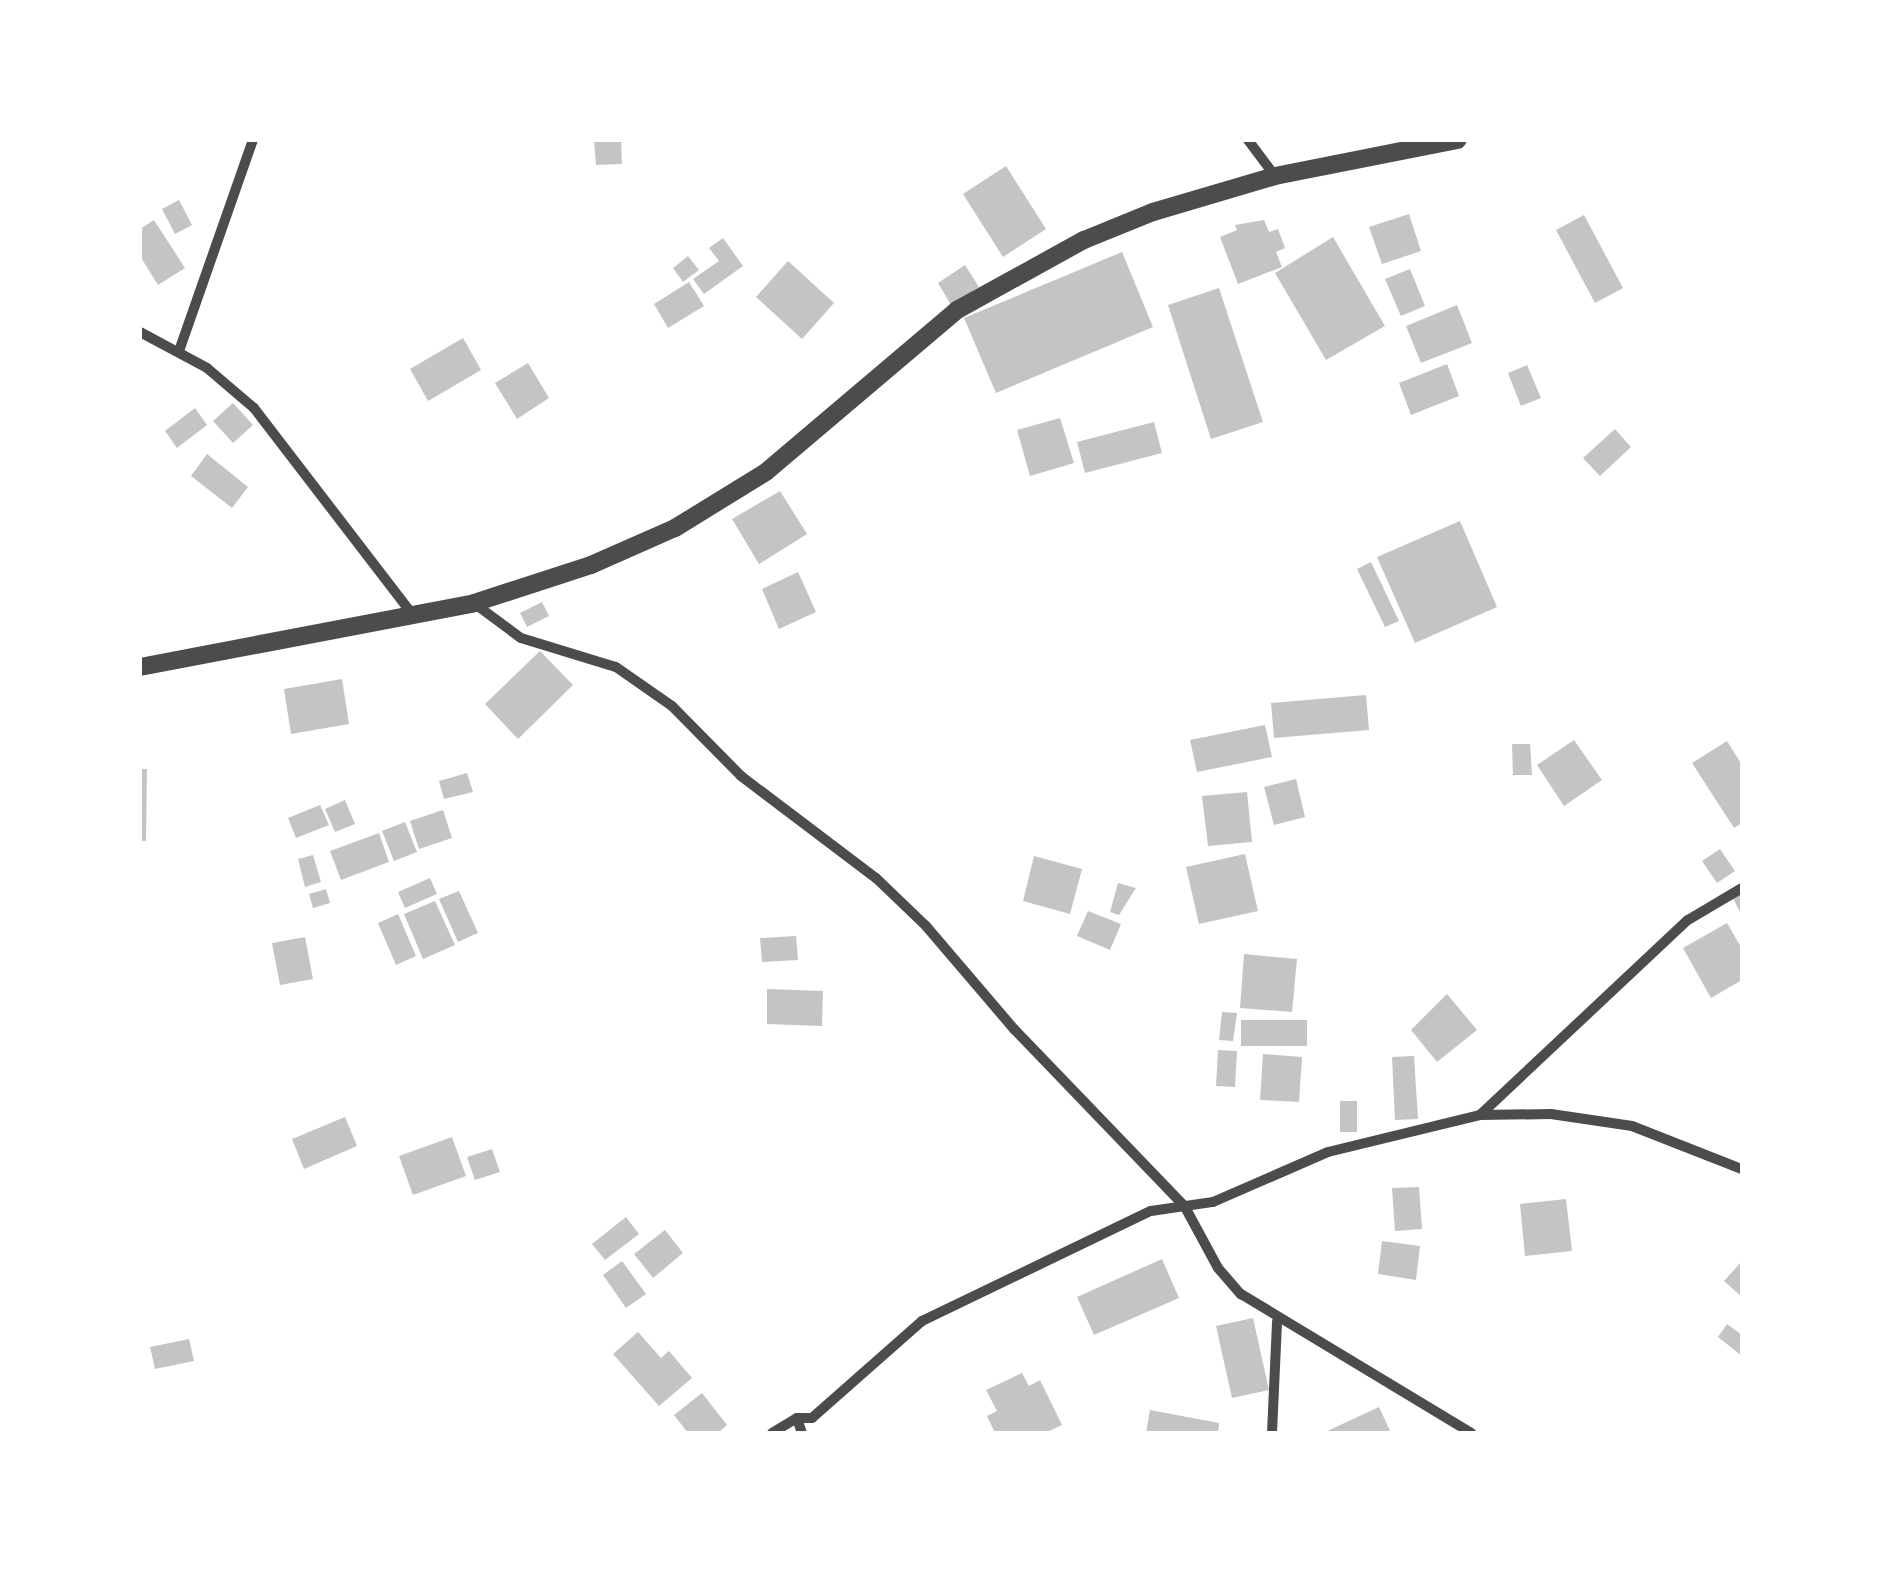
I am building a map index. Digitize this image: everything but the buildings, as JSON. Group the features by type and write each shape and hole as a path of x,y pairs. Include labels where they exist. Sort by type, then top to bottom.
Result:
{"street":[{"path":"179,351 253,140"},
{"path":"1248,140 1275,176"},
{"path":"140,667 474,603 591,565 676,528 766,472 957,310 1084,240 1153,212 1275,176 1458,140"},
{"path":"140,332 179,351 254,408 413,615"},
{"path":"474,603 521,638 588,656 647,686 741,776 876,878 1185,1208 1218,1268 1278,1321 1323,1339 1472,1433"},
{"path":"1480,1115 1688,920 1742,888"},
{"path":"772,1433 797,1418 812,1418 922,1322 1130,1220 1185,1208 1328,1152 1480,1115 1551,1114 1632,1126 1742,1169"},
{"path":"1272,1433 1278,1321"},
{"path":"797,1418 802,1433"}]}
